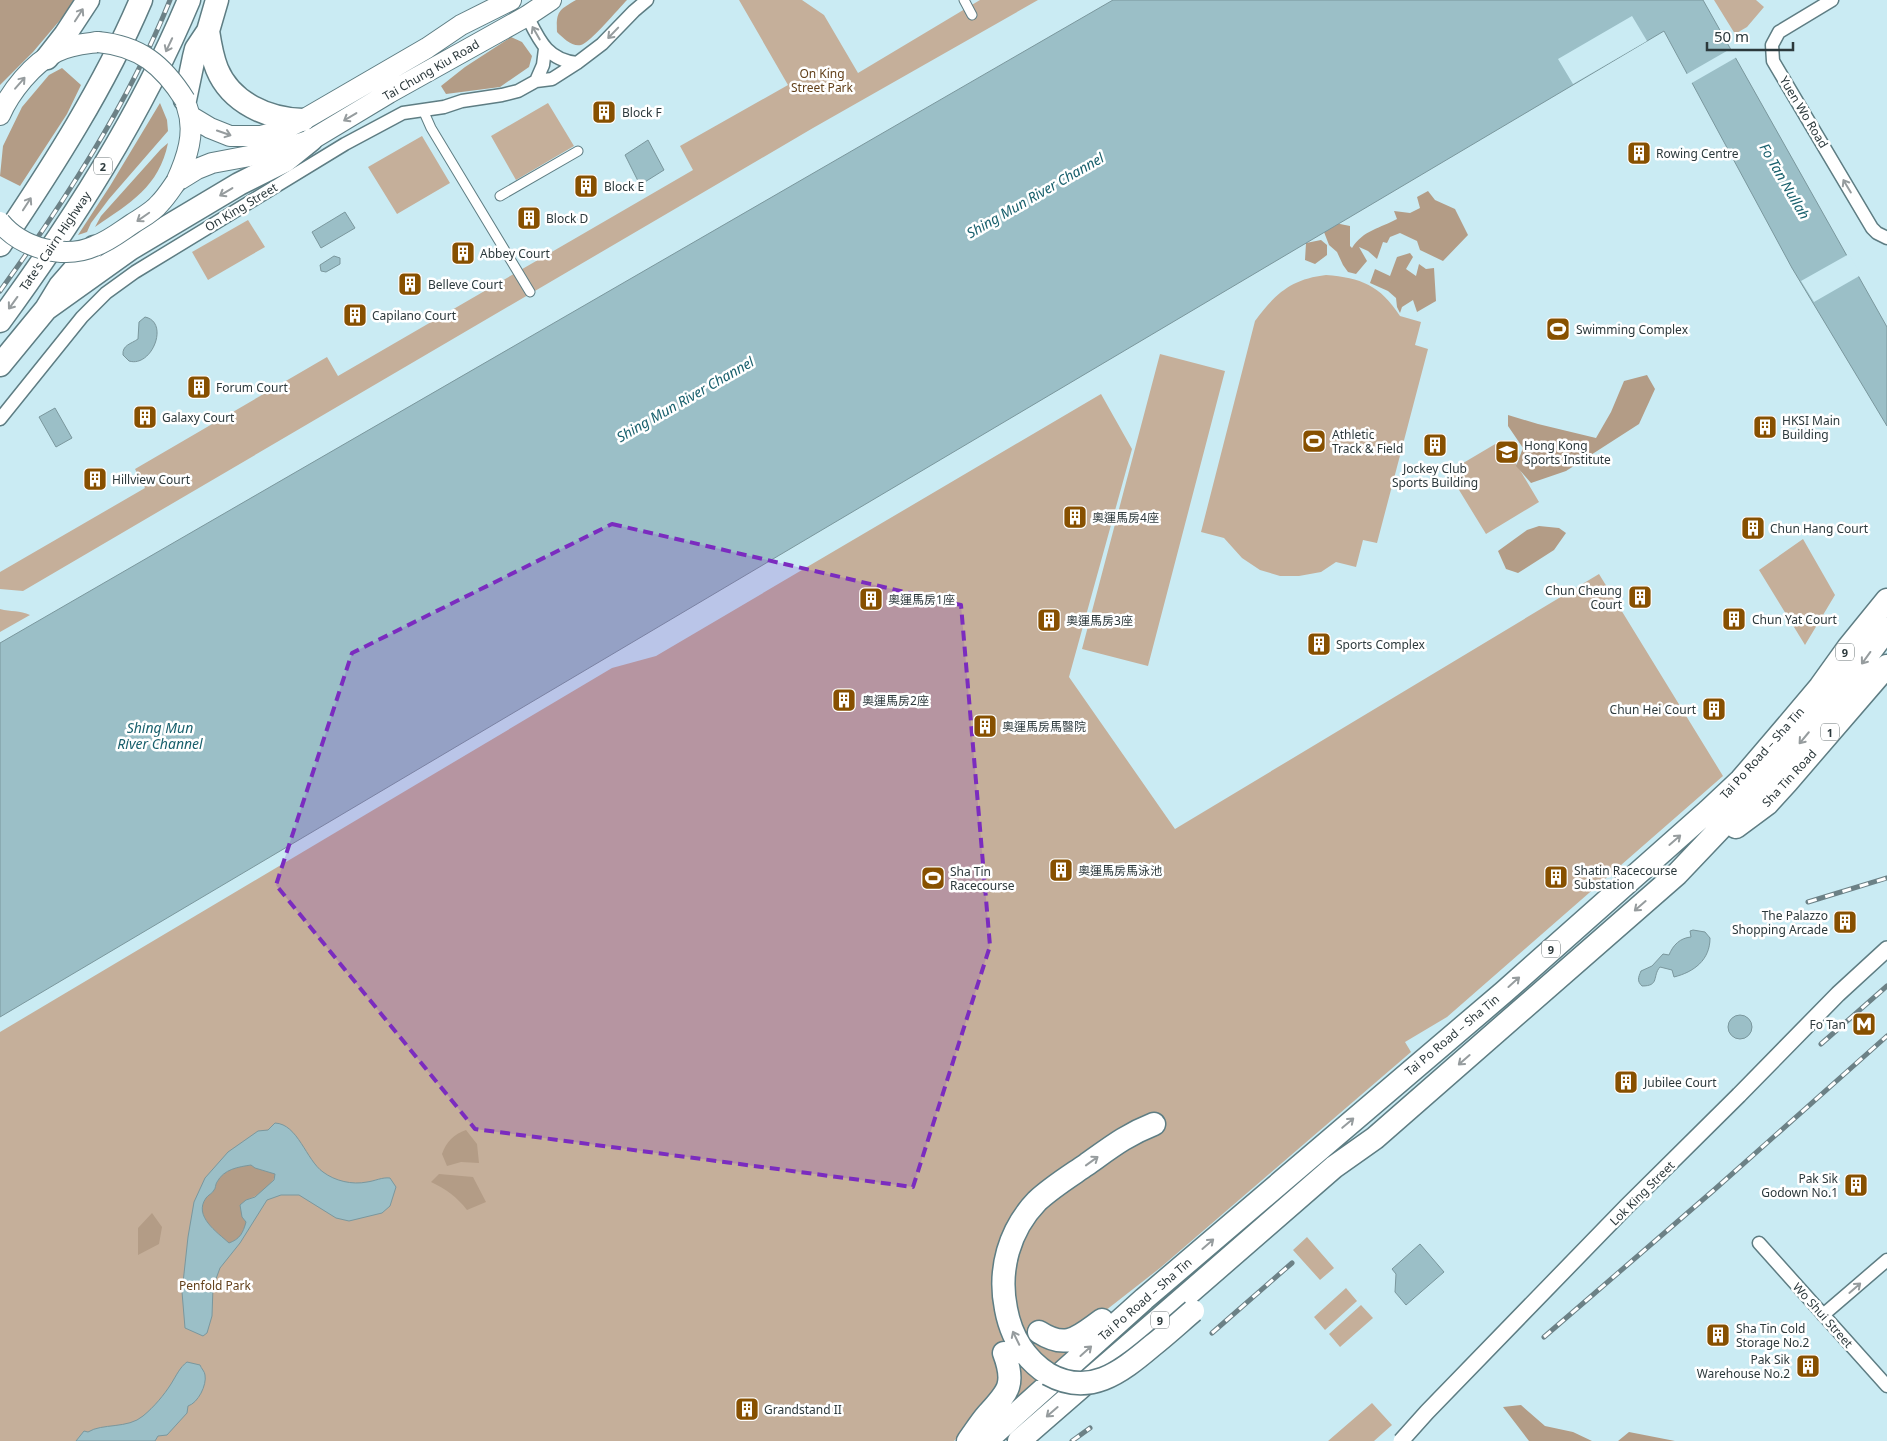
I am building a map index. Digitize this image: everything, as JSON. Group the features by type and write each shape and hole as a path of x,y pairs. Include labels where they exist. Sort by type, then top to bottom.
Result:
{"highway":[{"path":"47,58 65,36 88,0"},
{"path":"0,245 80,121 112,63 141,0"},
{"name":"Tate's Cairn Highway","path":"0,321 40,264 121,137 151,83 189,0"},
{"path":"188,108 192,64 196,49 208,31 217,0"},
{"path":"208,31 214,62 224,81 236,96 249,106 265,112 303,120"},
{"path":"72,282 239,184 265,153 285,161 310,140"},
{"path":"0,365 46,309 72,282 94,247"},
{"path":"1879,623 1887,584"},
{"name":"Tai Po Road – Sha Tin","path":"1019,1441 1334,1167 1376,1138 1677,874 1791,754 1827,710 1879,623 1887,600"},
{"name":"Tai Po Road – Sha Tin","path":"986,1441 1144,1299 1504,992 1708,811 1741,780 1820,687 1879,623"},
{"name":"Sha Tin Road","path":"1677,874 1767,804 1887,666"},
{"path":"1154,1124 1127,1135 1052,1189 1033,1206 1018,1226 1008,1251 1004,1271 1004,1299 1009,1323 1020,1347 1034,1364 1054,1378 1069,1382 1087,1383 1103,1380 1130,1364 1345,1178 1376,1138"},
{"path":"1039,1332 1046,1337 1062,1342 1074,1340 1110,1314 1144,1299"},
{"path":"968,1441 986,1416 1000,1401 1009,1386 1010,1370 1004,1353"}],"main road":[{"path":"461,25 483,0"},
{"name":"Tai Chung Kiu Road","path":"265,153 280,131 303,120 427,48 461,25 511,0"},
{"name":"Tai Chung Kiu Road","path":"310,140 534,5"},
{"path":"0,115 5,104 19,85 47,58 64,48 98,42 124,47 149,59 170,79 188,108 210,128 265,153"},
{"path":"0,222 24,243 58,251 78,251 94,247 107,240 159,204 176,182 187,159 190,142 188,108"},
{"path":"176,182 197,169 212,163 265,153"}],"street":[{"name":"On King Street","path":"0,419 82,317 106,293 168,252 345,144 403,113 502,95 518,91 536,81 552,79 602,44 647,0"},
{"path":"964,0 972,15"},
{"name":"Yuen Wo Road","path":"1832,0 1779,32 1772,45 1774,61 1872,228 1887,238"},
{"path":"534,5 545,49 543,65 536,81"},
{"path":"545,49 565,62 577,63"},
{"path":"423,110 431,128 530,292"},
{"path":"500,196 578,151"},
{"name":"Lok King Street","path":"1401,1441 1627,1206 1699,1137 1795,1036 1887,949"},
{"name":"Wo Shui Street","path":"1759,1243 1887,1386"},
{"path":"1823,1315 1887,1260"}],"highlighted area":[{"path":"612,524 961,605 990,946 913,1187 475,1129 276,885 352,653"}],"green space":[{"name":"On King Street Park","path":"739,0 802,0 824,15 858,73 980,0 1038,0 813,128 23,591 0,589 0,572 145,488 135,469 327,357 338,376 693,170 680,146 788,85"},
{"path":"1714,0 1756,0 1764,7 1747,27 1735,34"},
{"path":"548,103 574,146 516,180 491,136"},
{"path":"422,136 450,183 397,214 368,167"},
{"path":"248,220 265,247 208,280 192,252"},
{"name":"Athletic Track & Field","path":"1326,275 1350,278 1377,290 1393,305 1400,316 1421,322 1415,345 1428,349 1377,543 1363,540 1356,567 1336,562 1321,572 1299,576 1280,576 1260,570 1242,558 1224,538 1201,532 1255,321 1285,289 1303,280"},
{"path":"1160,354 1225,371 1148,666 1082,649"},
{"name":"Sha Tin Racecourse","path":"1101,394 1132,449 1069,677 1175,829 1599,574 1723,776 1447,1017 1405,1042 1411,1052 1160,1268 1087,1325 1093,1334 993,1421 982,1410 954,1441 0,1441 0,1032 612,668 656,656"},
{"path":"1502,440 1539,502 1486,534 1448,472"},
{"path":"1803,539 1835,595 1805,645 1759,570"},
{"path":"0,609 23,612 30,615 0,632"},
{"path":"1307,1237 1334,1268 1320,1280 1293,1250"},
{"path":"1346,1288 1357,1301 1325,1330 1314,1317"},
{"path":"1361,1305 1373,1318 1340,1347 1329,1334"},
{"path":"1372,1403 1392,1425 1374,1441 1328,1441"}],"shaded area":[{"path":"0,0 77,0 33,52 0,85"},
{"path":"576,0 627,0 591,38 581,45 574,45 557,32 557,20 562,9"},
{"path":"511,37 522,42 532,56 529,67 500,87 446,94 441,86 465,67"},
{"path":"62,68 81,85 67,114 20,186 0,176 3,146 22,107 49,75"},
{"path":"160,103 167,120 168,131 109,199 91,223 87,232 78,235 110,186"},
{"path":"168,143 164,158 150,183 120,210 95,227 101,216"},
{"path":"1428,191 1435,200 1455,209 1468,235 1443,261 1420,250 1417,241 1400,233 1390,237 1387,243 1383,242 1377,259 1368,251 1359,247 1367,261 1356,274 1348,272 1337,252 1329,245 1324,232 1335,223 1350,226 1350,246 1352,248 1367,233 1397,219 1394,211 1410,213 1420,208 1417,197"},
{"path":"1321,240 1327,245 1327,255 1315,264 1305,260 1306,243"},
{"path":"1410,253 1413,257 1406,269 1416,276 1419,264 1426,269 1434,268 1436,301 1417,312 1413,300 1402,307 1400,313 1396,298 1388,291 1370,283 1375,269 1390,276 1397,257"},
{"path":"1647,375 1655,389 1639,424 1566,471 1531,483 1516,466 1523,448 1508,426 1508,415 1596,438 1611,412 1624,381"},
{"path":"1539,526 1559,528 1566,533 1554,550 1518,573 1506,569 1498,551 1527,530"},
{"path":"466,1130 477,1144 479,1163 461,1162 447,1166 442,1154 448,1142 454,1136"},
{"path":"251,1165 275,1174 274,1178 268,1186 246,1200 243,1211 246,1222 244,1229 238,1237 229,1243 208,1223 203,1211 203,1205 223,1175 236,1168"},
{"path":"439,1174 473,1177 486,1202 467,1210 451,1194 431,1182"},
{"path":"152,1213 162,1227 159,1244 138,1255 138,1228"},
{"path":"1521,1405 1545,1426 1573,1432 1592,1441 1529,1441 1503,1407"},
{"path":"1629,1432 1675,1441 1618,1441"}],"water":[{"name":"Shing Mun River Channel","path":"1113,0 1703,0 1887,327 1887,426 1792,268 1664,31 0,1017 0,643"},
{"path":"648,140 664,170 640,185 625,155"},
{"path":"345,212 355,228 321,248 312,232"},
{"path":"334,256 340,258 340,264 326,272 321,271 320,265"},
{"path":"145,317 152,321 156,327 155,344 145,358 129,361 123,355 124,349 127,345 138,339 139,322"},
{"path":"55,408 72,438 56,447 39,417"},
{"path":"1690,931 1705,932 1710,938 1707,953 1700,964 1688,972 1674,977 1672,970 1660,967 1653,982 1648,986 1642,986 1638,979 1641,971 1652,966 1663,954 1669,955 1677,943 1691,937"},
{"path":"1740,1015 1749,1018 1752,1027 1749,1036 1740,1039 1731,1036 1728,1027 1731,1018"},
{"path":"275,1123 290,1129 317,1166 333,1178 344,1182 361,1183 390,1178 396,1187 390,1206 382,1213 349,1221 336,1218 299,1195 281,1195 267,1200 240,1243 220,1268 213,1287 212,1316 207,1333 203,1336 185,1328 182,1292 194,1202 205,1178 228,1152 258,1131 268,1130","holes":["251,1165 275,1174 274,1180 255,1197 246,1200 240,1205 242,1217 246,1222 244,1229 236,1240 229,1243 208,1223 202,1211 203,1205 223,1174 232,1169"]},
{"path":"1420,1244 1444,1272 1406,1305 1395,1292 1396,1274 1392,1269"},
{"path":"187,1362 200,1365 205,1374 205,1384 198,1398 188,1406 187,1413 167,1435 158,1436 155,1441 76,1441 84,1431 88,1432 94,1429 130,1423 143,1416 162,1397 180,1369"}],"pier":[{"path":"1632,16 1647,41 1573,84 1558,59"},
{"path":"1732,48 1737,57 1690,84 1685,75"},
{"path":"1849,254 1861,275 1814,302 1801,281"}],"railway":[{"path":"0,291 94,151 135,77 170,0"},
{"path":"1808,902 1887,878"},
{"path":"1821,1044 1887,986"},
{"path":"1544,1337 1714,1190 1887,1036"},
{"path":"1212,1333 1292,1263"},
{"path":"1072,1441 1090,1428"}],"place":[{"name":"Block F","path":"604,112"},
{"name":"Rowing Centre","path":"1639,153"},
{"name":"Block E","path":"586,186"},
{"name":"Block D","path":"529,218"},
{"name":"Abbey Court","path":"463,253"},
{"name":"Belleve Court","path":"410,284"},
{"name":"Capilano Court","path":"355,315"},
{"name":"Swimming Complex","path":"1558,329"},
{"name":"Forum Court","path":"199,387"},
{"name":"Galaxy Court","path":"145,417"},
{"name":"HKSI Main Building","path":"1765,427"},
{"name":"Athletic Track & Field","path":"1314,441"},
{"name":"Jockey Club Sports Building","path":"1435,445"},
{"name":"Hong Kong Sports Institute","path":"1507,452"},
{"name":"Hillview Court","path":"95,479"},
{"name":"奧運馬房4座","path":"1075,517"},
{"name":"Chun Hang Court","path":"1753,528"},
{"name":"Chun Cheung Court","path":"1640,597"},
{"name":"奧運馬房1座","path":"871,599"},
{"name":"Chun Yat Court","path":"1734,619"},
{"name":"奧運馬房3座","path":"1049,620"},
{"name":"Sports Complex","path":"1319,644"},
{"name":"奧運馬房2座","path":"844,700"},
{"name":"Chun Hei Court","path":"1714,709"},
{"name":"奧運馬房馬醫院","path":"985,726"},
{"name":"奧運馬房馬泳池","path":"1061,870"},
{"name":"Shatin Racecourse Substation","path":"1556,877"},
{"name":"Sha Tin Racecourse","path":"933,878"},
{"name":"The Palazzo Shopping Arcade","path":"1845,922"},
{"name":"Fo Tan","path":"1864,1024"},
{"name":"Jubilee Court","path":"1626,1082"},
{"name":"Pak Sik Godown No.1","path":"1856,1185"},
{"name":"Sha Tin Cold Storage No.2","path":"1718,1335"},
{"name":"Pak Sik Warehouse No.2","path":"1808,1366"},
{"name":"Grandstand II","path":"747,1409"}],"water label":[{"name":"Fo Tan Nullah","path":"1785,181"}],"park label":[{"name":"Penfold Park","path":"215,1285"}]}
